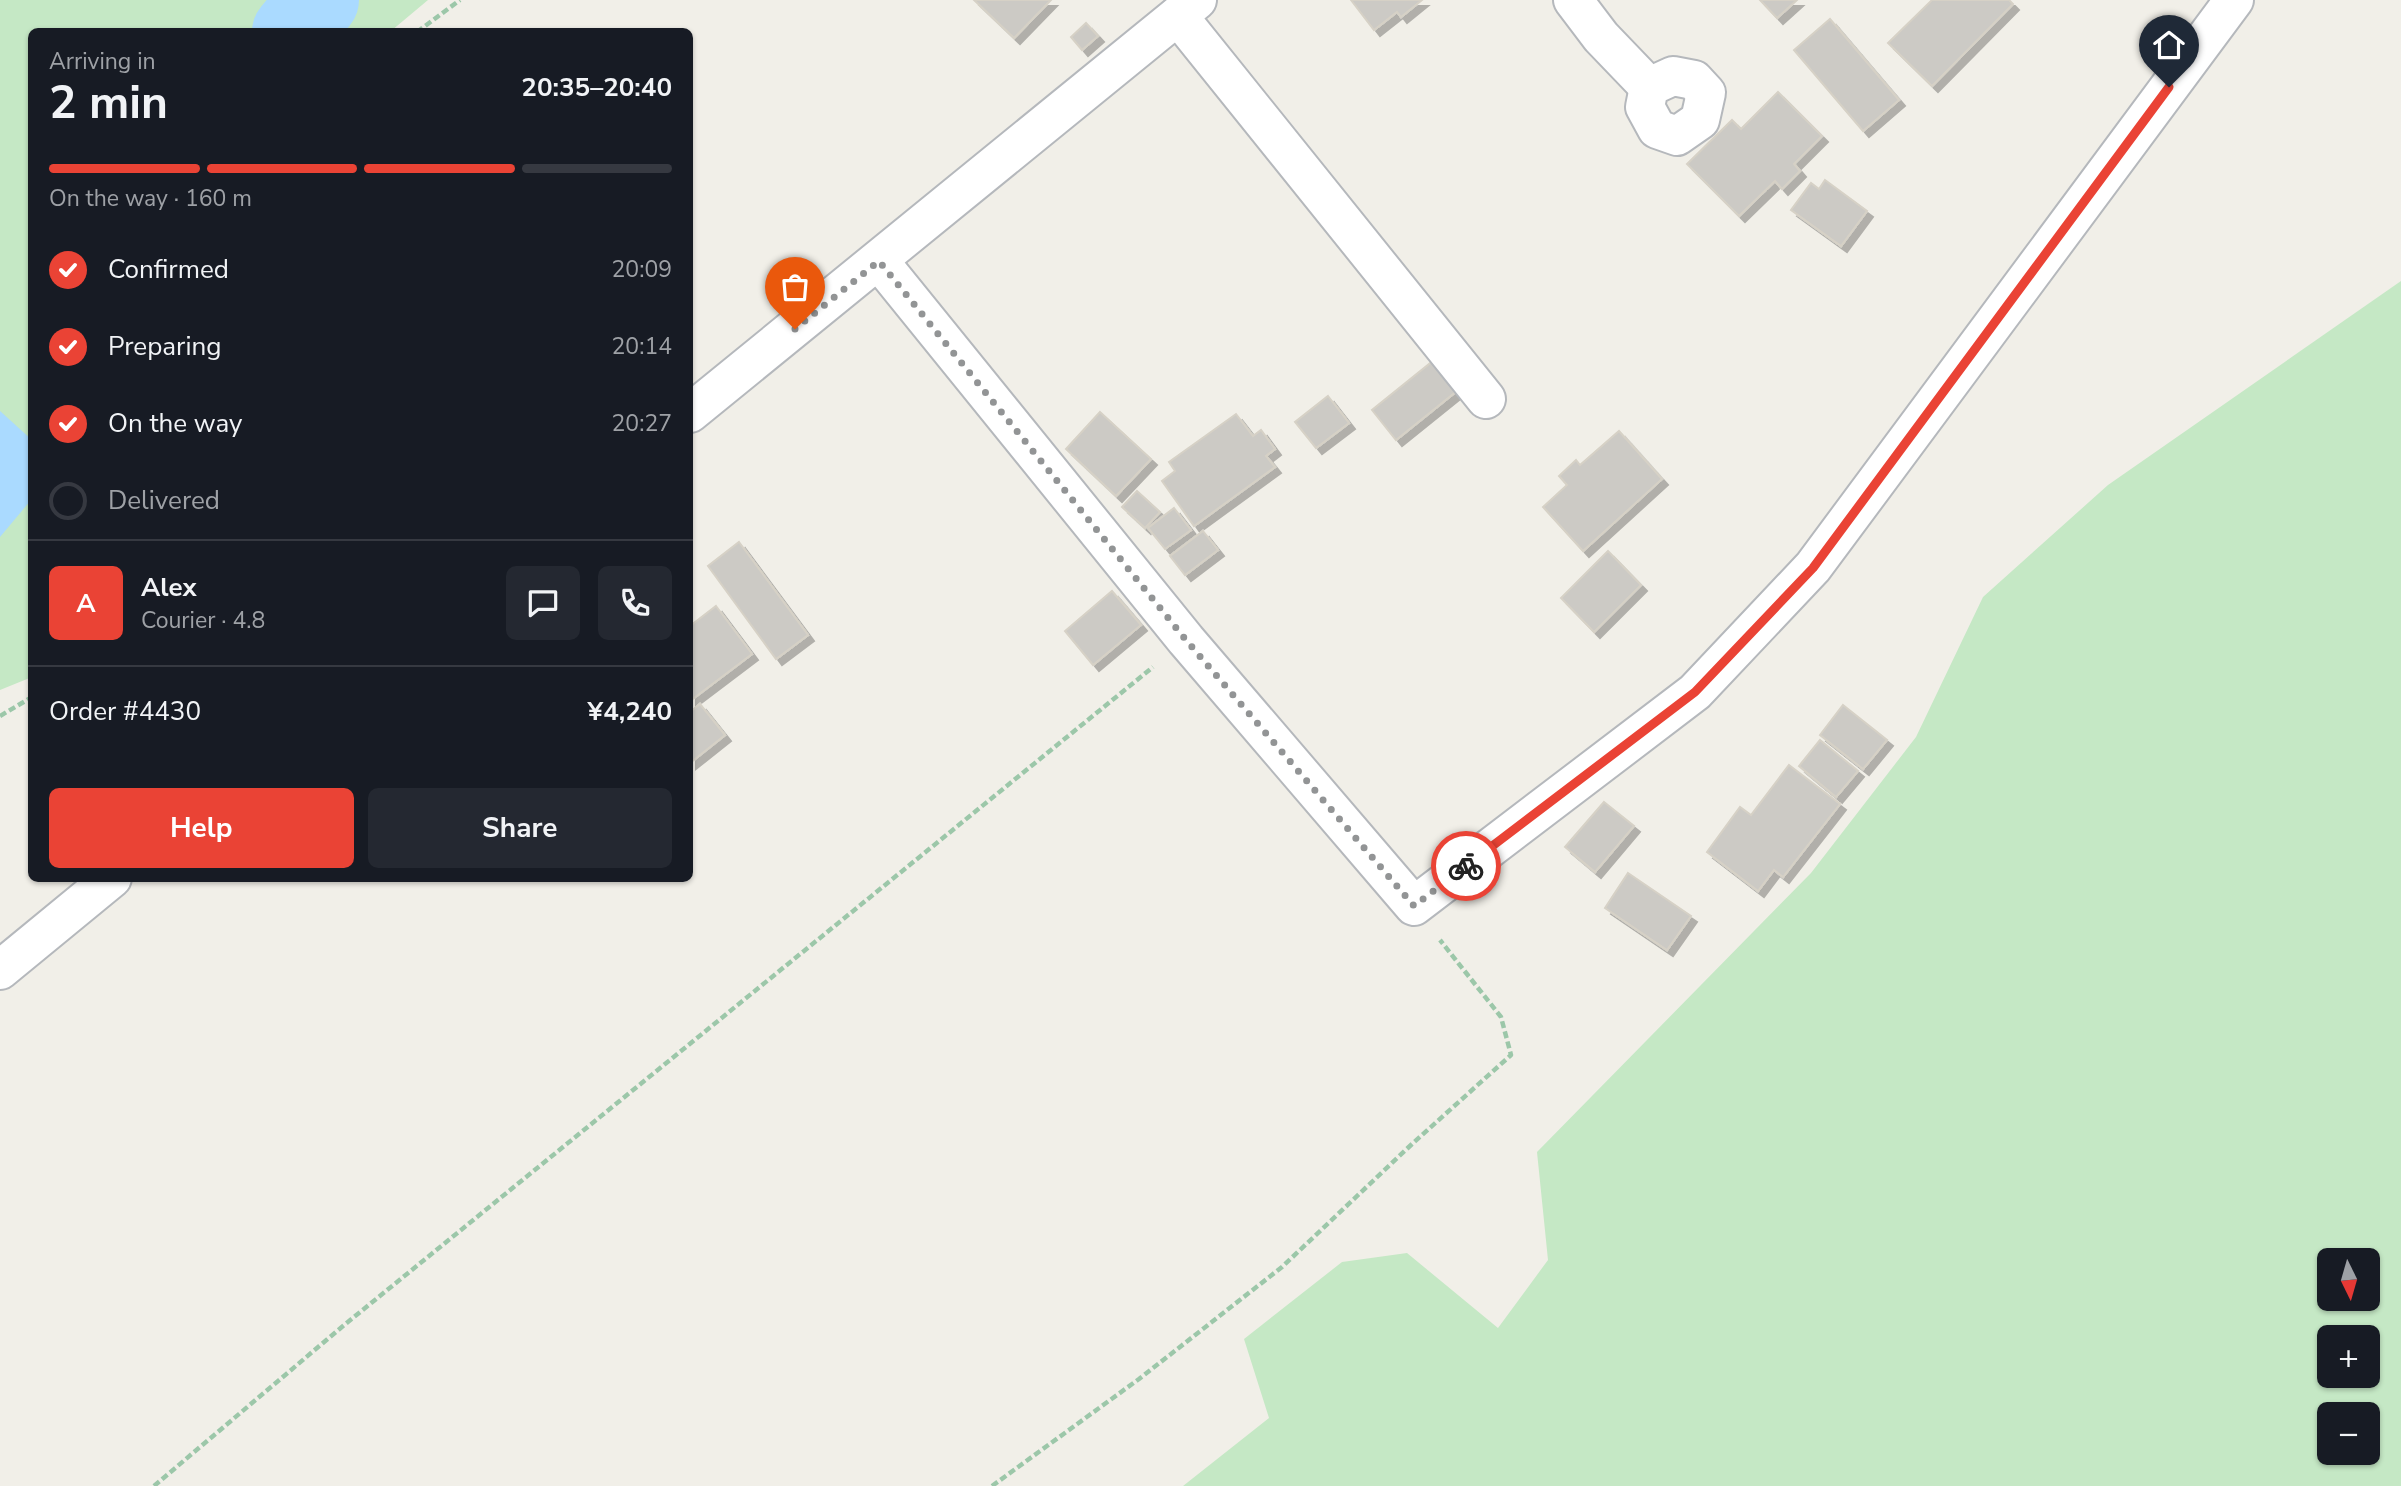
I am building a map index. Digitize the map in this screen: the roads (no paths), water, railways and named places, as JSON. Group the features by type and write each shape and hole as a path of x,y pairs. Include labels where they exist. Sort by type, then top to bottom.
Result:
{"street":[{"path":"1573,0 1601,37 1649,86"},
{"path":"879,261 1186,640 1414,906 1695,692 1813,568 2234,0"},
{"path":"693,411 1188,8 1486,399"},
{"path":"0,970 107,882"}],"water":[{"path":"0,411 28,436 28,504 0,537"}],"waterway":[{"path":"295,28 319,0"}]}
